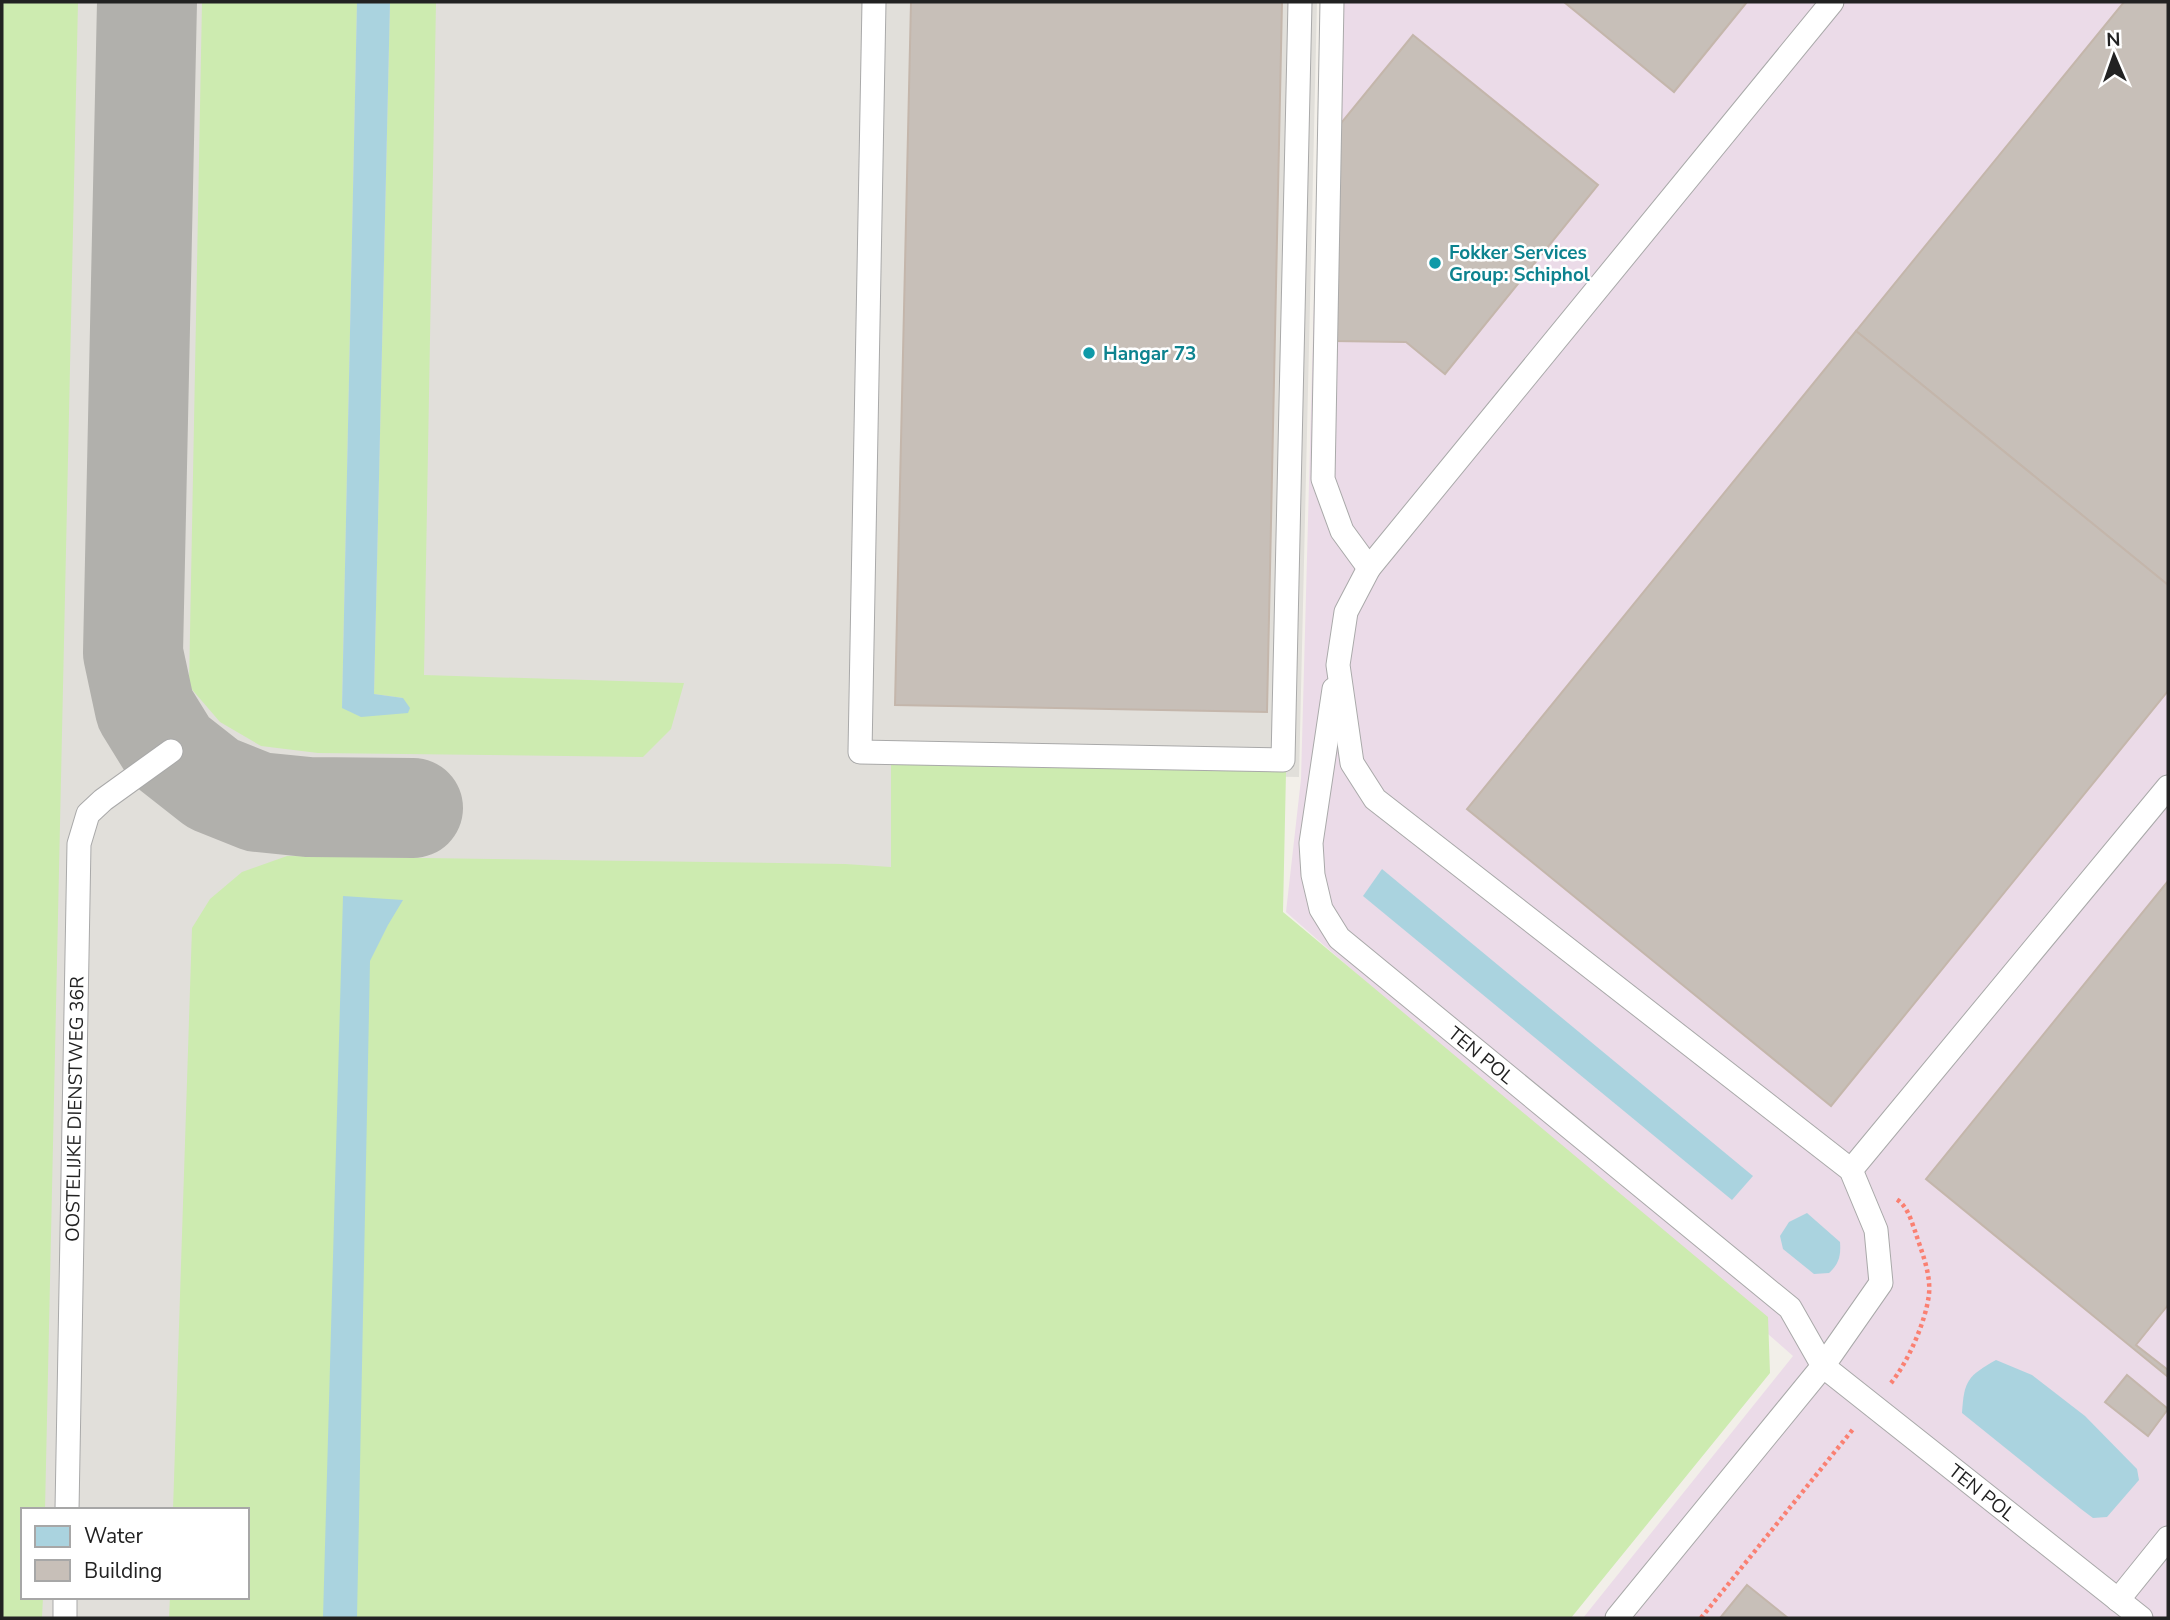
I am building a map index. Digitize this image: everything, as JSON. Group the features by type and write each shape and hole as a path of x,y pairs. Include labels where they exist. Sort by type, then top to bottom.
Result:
{"lane":[{"path":"874,2 860,752 1283,760 1300,2"},
{"path":"1332,2 1323,479 1342,531 1369,568"},
{"name":"TEN POL","path":"1832,2 1369,568 1346,611 1311,844 1313,875 1321,909 1339,938 1790,1308 1823,1366 2141,1618"},
{"path":"1338,665 1352,763 1375,799 1851,1170 1876,1230 1881,1283 1823,1366 1617,1618"},
{"name":"OOSTELIJKE DIENSTWEG 36R","path":"66,1508 79,844 88,814 171,751"},
{"path":"1851,1170 2168,787"},
{"path":"2118,1600 2168,1538"},
{"path":"65,1599 65,1618"}],"shaded area":[{"path":"2,2 1317,2 1299,777 928,771 928,850 323,1618 2,1618"},
{"path":"1322,2 2168,2 2168,1618 1583,1618 1793,1356 1286,912 1301,779"}],"green space":[{"path":"2,2 78,2 45,1508 21,1508 21,1599 43,1599 42,1618 2,1618"},
{"path":"202,2 357,2 342,708 403,698 374,694 390,2 436,2 424,675 684,683 671,729 643,757 318,753 261,746 220,722 189,686"},
{"path":"891,764 1286,772 1283,912 1768,1317 1770,1373 1571,1618 169,1618 170,1599 248,1599 248,1508 173,1508 192,928 210,899 242,872 287,856 845,864 891,867"}],"water":[{"path":"357,2 390,2 374,694 403,698 410,708 408,713 361,717 342,708"},
{"path":"1382,869 1753,1176 1732,1200 1363,896"},
{"path":"343,896 403,900 370,961 357,1618 323,1618"},
{"path":"1807,1213 1840,1242 1839,1259 1829,1273 1814,1274 1783,1249 1780,1236 1789,1222"},
{"path":"1996,1360 2032,1375 2085,1416 2137,1469 2139,1480 2107,1517 2093,1518 1962,1413 1964,1393 1969,1380"}],"building":[{"name":"Hangar 73","path":"911,2 1282,2 1267,712 895,705"},
{"path":"1564,2 1747,2 1674,92"},
{"path":"2124,2 2168,2 2168,585 1856,331"},
{"name":"Fokker Services Group: Schiphol","path":"1413,35 1598,185 1445,374 1406,342 1333,341 1337,128"},
{"path":"1856,331 2168,585 2168,691 1831,1106 1467,809"},
{"path":"2168,881 2168,1305 2136,1345 2168,1370 2168,1377 1926,1179"},
{"path":"2127,1375 2168,1409 2148,1436 2105,1402"},
{"path":"1747,1585 1788,1618 1720,1618"}],"taxiway":[{"path":"147,2 133,653 145,709 171,751 213,784 258,802 308,807 413,808"}],"place":[{"name":"Fokker Services Group: Schiphol","path":"1435,263"},
{"name":"Hangar 73","path":"1089,353"}]}
